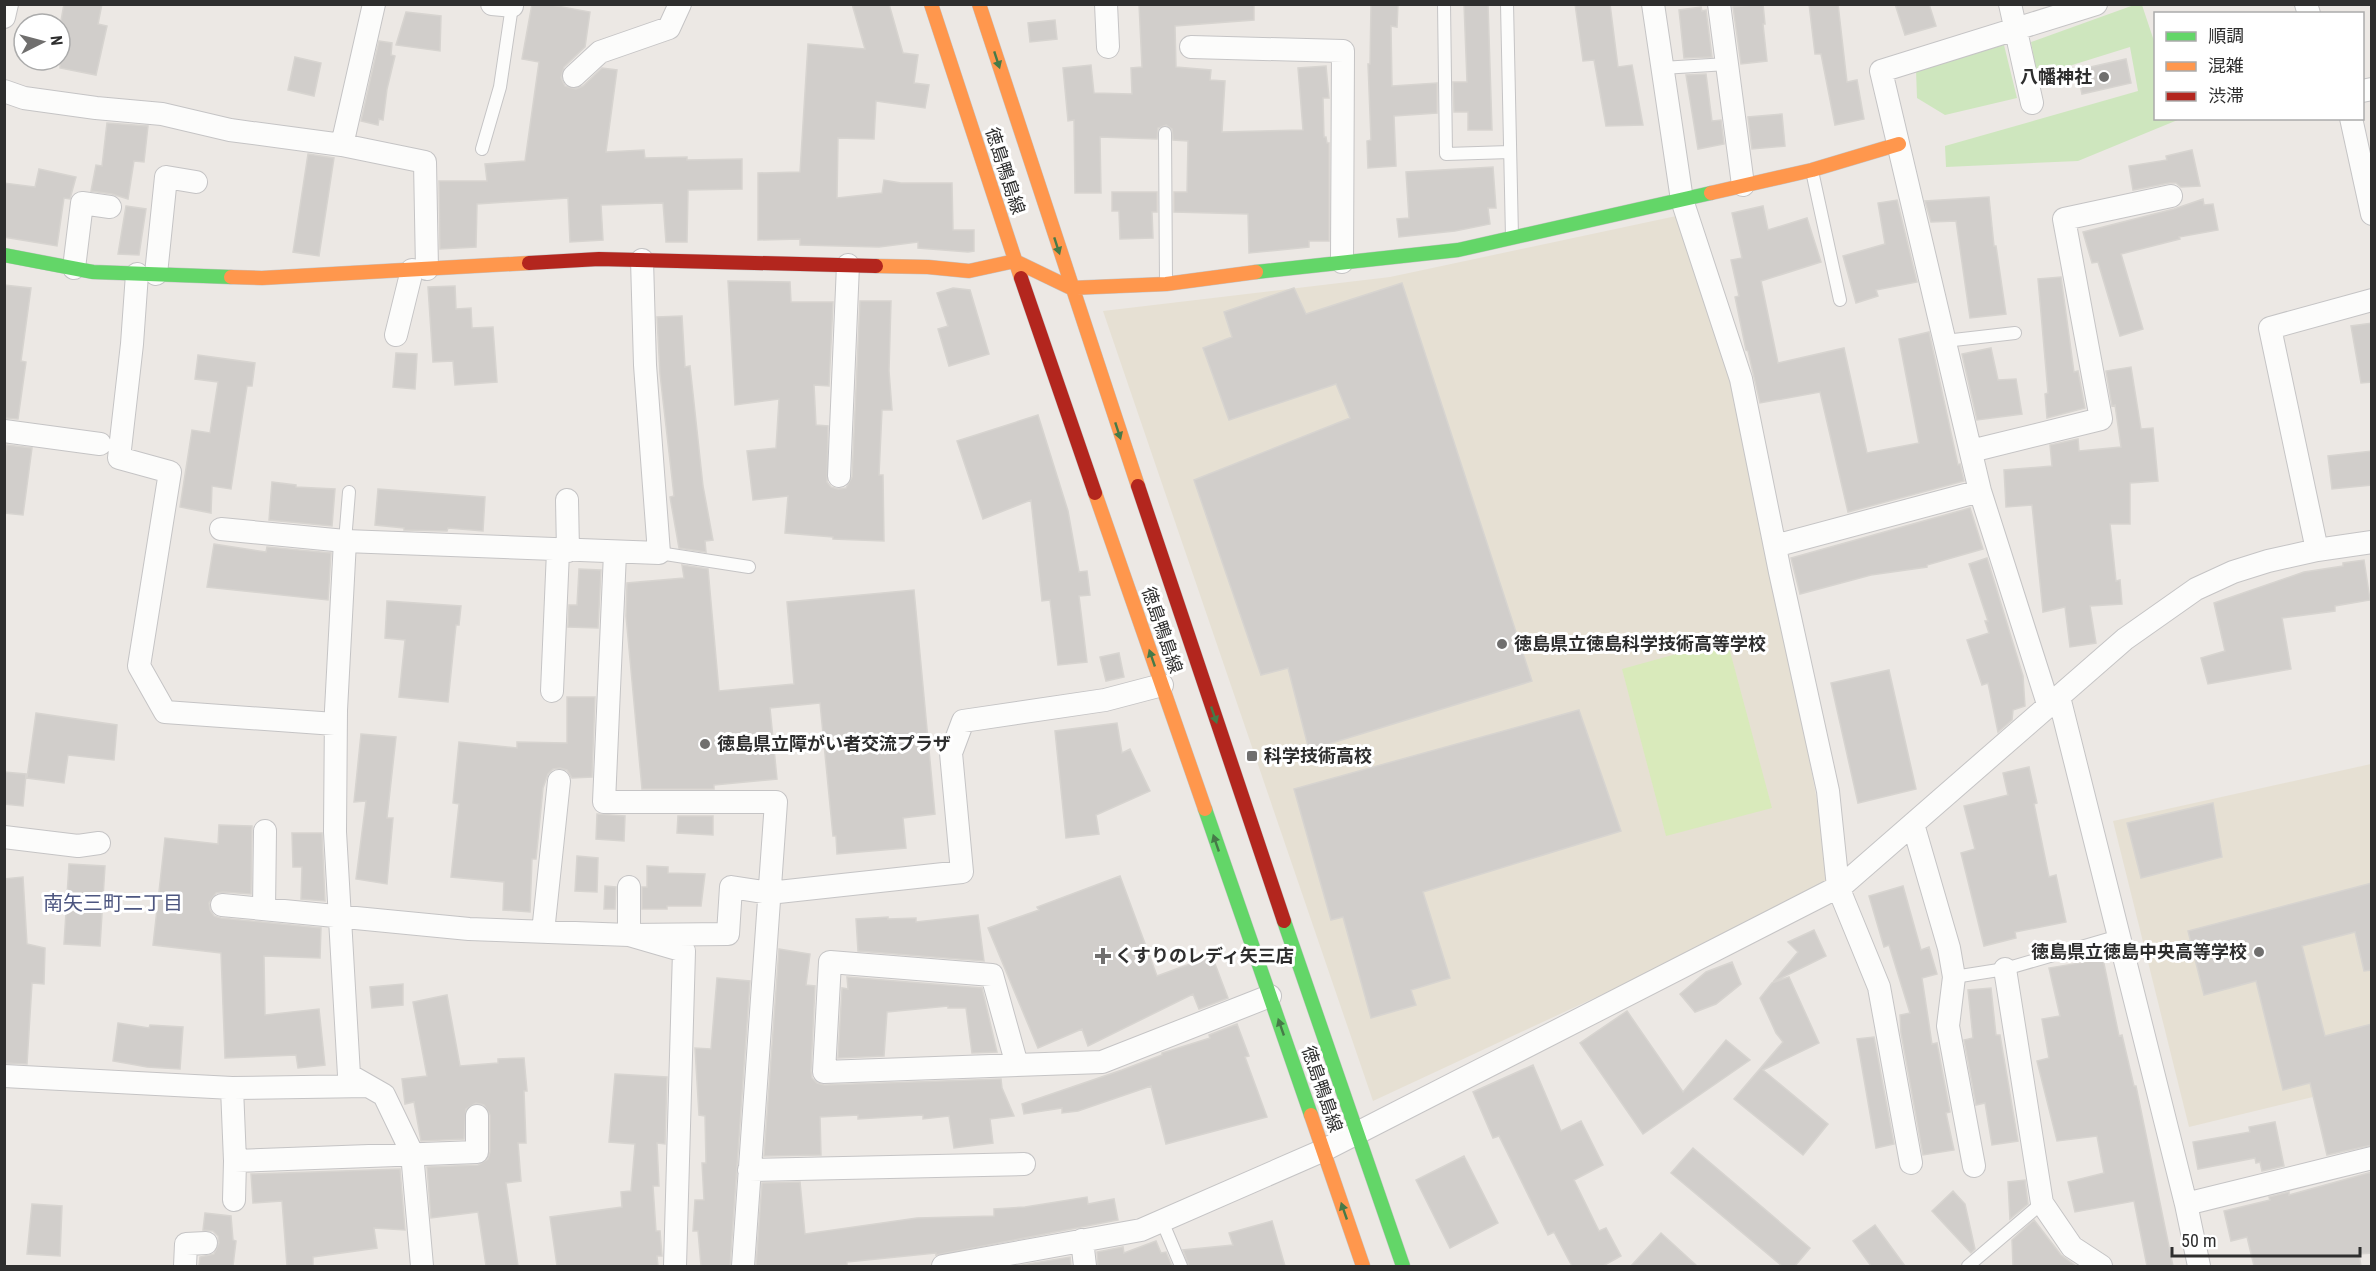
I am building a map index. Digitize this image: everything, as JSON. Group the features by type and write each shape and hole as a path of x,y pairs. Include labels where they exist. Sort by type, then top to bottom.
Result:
{"main road":[{"name":"徳島鴨島線","path":"931,4 1015,261 1363,1266"},
{"name":"徳島鴨島線","path":"979,4 1204,687 1403,1266"},
{"path":"4,255 93,272 262,278 600,259 928,267 969,271 1015,261 1071,288 1166,284 1458,250 1812,170 1899,144"}],"street":[{"path":"4,17 7,4"},
{"path":"342,145 374,4"},
{"path":"574,76 600,52 669,28 680,4"},
{"path":"1106,4 1108,47"},
{"path":"1653,4 1682,200 1741,379 1828,791 1838,887 1879,987 1911,1163"},
{"path":"1719,4 1743,185"},
{"path":"2010,4 2032,103"},
{"path":"2096,4 1881,71 1980,491 2054,702 2119,936 2186,1204 2199,1266"},
{"path":"1191,47 1343,51 1342,262"},
{"path":"4,91 24,98 162,114 230,130 342,145 425,162 420,269 396,335"},
{"path":"2351,120 2372,214"},
{"path":"196,182 166,177 132,344 119,458 170,472 140,666 165,712 335,724"},
{"path":"1971,451 2101,419 2064,219 2171,196"},
{"path":"74,268 82,203 110,207"},
{"path":"221,529 345,541 659,553 645,365 642,260"},
{"path":"839,476 848,265"},
{"path":"2317,550 2270,328 2372,300"},
{"path":"4,430 100,444"},
{"path":"1775,546 1980,491"},
{"path":"552,691 567,500"},
{"path":"345,541 335,724 335,832 349,1075 384,1095 412,1153 422,1266"},
{"path":"943,1266 1141,1230 1324,1150 1838,887 2125,639 2196,588 2241,569 2317,550 2372,542"},
{"path":"615,553 604,802 776,802 742,1266"},
{"path":"222,906 469,929 629,935 728,934 731,887 769,893 962,872 951,753 963,721 1105,700 1162,685"},
{"path":"543,932 559,781"},
{"path":"1913,824 1949,948 1954,977 1948,1026 1974,1166"},
{"path":"264,909 265,831"},
{"path":"4,837 78,846 99,843"},
{"path":"629,887 629,935"},
{"path":"629,935 684,951 675,1266"},
{"path":"1017,1065 992,975 830,962 824,1072 1102,1062 1270,996"},
{"path":"2005,969 2042,1203 2073,1247 2101,1266"},
{"path":"4,1076 232,1088 368,1086"},
{"path":"232,1088 234,1200"},
{"path":"235,1161 477,1152 477,1116"},
{"path":"2186,1204 2372,1158"},
{"path":"750,1170 1024,1164"},
{"path":"1082,1240 1085,1266"},
{"path":"185,1266 186,1244 206,1244"}],"lane":[{"path":"1444,4 1446,154 1510,152"},
{"path":"1507,4 1512,238"},
{"path":"482,149 500,87 505,5"},
{"path":"1662,68 1727,64"},
{"path":"1165,133 1166,284"},
{"path":"1812,170 1840,300"},
{"path":"1946,341 2015,333"},
{"path":"345,541 349,492"},
{"path":"659,553 749,567"},
{"path":"1954,977 2005,969 2119,936"},
{"path":"1968,1266 2042,1203"},
{"path":"1162,1221 1181,1266"}],"shaded area":[{"name":"徳島県立徳島科学技術高等学校","path":"1681,215 1743,401 1833,887 1373,1101 1103,311 1390,277"},
{"name":"徳島県立徳島中央高等学校","path":"2371,764 2371,1083 2189,1127 2113,821"}],"green space":[{"path":"2134,5 2142,5 2154,41 2154,120 2178,120 2078,161 1946,167 1945,146 2138,91 2130,47 2037,76 2031,42"},
{"path":"2004,45 2017,98 1945,115 1917,98 1916,70"},
{"path":"1727,640 1772,808 1666,836 1622,669"}],"building":[{"path":"64,4 102,4 98,24 107,26 96,75 72,70 72,12 63,12"},
{"path":"532,4 546,4 590,12 585,47 564,67 561,78 565,86 576,89 583,86 602,68 617,70 606,152 644,150 645,158 742,159 742,189 688,190 687,242 666,242 663,203 601,205 603,240 570,242 568,198 477,204 476,247 440,249 439,181 487,181 485,164 525,161 539,62 522,59"},
{"path":"852,4 889,4 903,53 918,55 914,83 929,85 925,108 876,101 874,139 838,138 837,198 882,193 884,180 901,183 952,183 953,230 974,230 974,251 918,248 918,242 879,247 800,245 800,239 758,240 758,173 800,172 808,44 865,49"},
{"path":"1139,4 1254,4 1254,20 1175,26 1176,67 1211,70 1210,80 1225,81 1222,132 1303,130 1298,68 1326,66 1329,98 1323,98 1324,137 1329,143 1329,241 1309,241 1309,247 1249,253 1248,214 1174,212 1174,192 1187,192 1188,141 1173,140 1172,129 1166,125 1158,128 1157,139 1100,137 1101,193 1075,193 1074,120 1068,121 1063,68 1091,65 1094,93 1132,94 1131,68 1142,67"},
{"path":"1371,4 1398,4 1397,27 1391,26 1392,86 1437,83 1437,113 1394,116 1396,166 1368,168 1367,141 1371,140 1368,64 1370,64"},
{"path":"1464,4 1488,4 1492,130 1468,130 1468,112 1454,112 1453,82 1467,82"},
{"path":"1575,4 1610,4 1618,67 1632,65 1643,125 1606,126 1594,60 1583,61"},
{"path":"1763,4 1767,61 1741,64 1733,7"},
{"path":"1809,4 1838,4 1847,82 1857,80 1864,119 1835,125 1821,54 1815,54"},
{"path":"1895,4 1929,4 1936,26 1905,35"},
{"path":"1701,7 1702,11 1706,10 1712,57 1684,58 1679,10"},
{"path":"406,12 441,16 440,51 396,45"},
{"path":"1055,20 1057,39 1030,42 1028,23"},
{"path":"379,41 392,43 391,55 395,56 383,120 379,119 378,125 361,121"},
{"path":"295,57 321,63 314,96 288,90"},
{"name":"八幡神社","path":"2126,59 2131,83 2082,94 2077,70"},
{"path":"1706,74 1712,121 1721,120 1724,144 1698,149 1686,75"},
{"path":"1782,114 1785,146 1752,149 1748,117"},
{"path":"107,123 148,126 144,162 134,161 128,199 91,191 96,165 102,166"},
{"path":"2192,150 2200,186 2181,187 2176,183 2169,183 2133,190 2129,166 2167,160 2166,156"},
{"path":"308,154 334,158 319,256 293,252"},
{"path":"1493,167 1496,208 1488,208 1490,224 1455,231 1399,237 1397,219 1409,218 1406,172"},
{"path":"39,169 76,177 70,199 64,198 57,246 4,237 4,183 35,187"},
{"path":"1112,192 1157,192 1157,212 1152,212 1153,238 1120,239 1119,211 1112,211"},
{"path":"1989,197 1994,246 1996,246 2006,314 1970,318 1956,221 1931,222 1925,201"},
{"path":"2203,199 2204,205 2213,204 2218,230 2179,237 2180,239 2121,254 2143,329 2120,336 2098,262 2092,263 2083,232 2174,209"},
{"path":"1897,200 1917,282 1876,290 1878,296 1856,303 1843,256 1885,244 1878,203"},
{"path":"126,206 146,209 139,255 118,254"},
{"path":"1763,206 1768,230 1807,218 1821,262 1761,281 1778,363 1844,348 1867,453 1919,443 1899,339 1929,332 1958,465 1960,464 1964,481 1848,512 1820,392 1760,403 1735,297 1739,296 1731,260 1742,258 1732,213"},
{"path":"2061,277 2074,372 2078,371 2085,408 2047,418 2045,394 2048,393 2038,279"},
{"path":"728,281 790,282 791,302 833,302 829,386 814,385 816,425 828,426 827,482 831,487 838,489 846,488 852,477 860,301 891,301 889,371 892,410 882,410 879,475 883,475 884,541 833,539 833,537 785,533 788,496 753,500 747,451 776,448 779,399 735,405"},
{"path":"1402,283 1532,681 1309,750 1288,668 1261,675 1194,480 1350,418 1336,384 1229,420 1203,348 1232,337 1224,312 1294,288 1306,314"},
{"path":"4,285 31,288 21,361 26,362 18,419 4,418"},
{"path":"455,286 456,309 471,308 472,328 493,327 497,382 455,385 453,361 433,362 428,287"},
{"path":"953,288 970,290 989,354 949,366 938,329 948,326 937,293"},
{"path":"682,316 685,367 690,366 703,486 713,540 705,541 706,552 679,548 670,497 674,496 660,374 657,317"},
{"path":"2372,323 2372,382 2361,383 2351,326"},
{"path":"1991,348 1998,380 2016,379 2022,414 1977,420 1962,354"},
{"path":"396,353 417,354 415,389 393,387"},
{"path":"198,355 255,363 252,386 247,386 231,489 212,486 211,513 180,507 192,430 210,433 218,382 195,379"},
{"path":"2131,367 2141,429 2153,428 2158,481 2130,483 2130,524 2110,524 2116,581 2120,580 2122,604 2090,606 2096,643 2070,647 2065,607 2043,612 2032,505 2006,507 2004,470 2052,466 2050,445 2078,439 2079,451 2121,447 2115,405 2112,406 2106,371"},
{"path":"1038,415 1068,511 1079,572 1087,571 1090,595 1079,596 1087,662 1058,665 1050,600 1042,601 1031,500 983,519 957,441"},
{"path":"7,445 32,448 23,515 4,513 4,462"},
{"path":"2372,451 2372,485 2332,489 2328,456"},
{"path":"272,482 296,485 296,487 335,489 332,526 269,520"},
{"path":"378,489 485,497 483,531 448,528 447,531 404,530 404,528 375,525"},
{"path":"1970,508 1983,549 1927,565 1927,567 1871,575 1800,594 1791,558"},
{"path":"214,544 266,552 267,547 331,553 328,600 207,587"},
{"path":"1987,558 2023,676 2025,706 2013,710 2012,720 1998,732 1988,683 1982,685 1967,640 1989,633 1985,621 1988,621 1969,564"},
{"path":"2364,560 2370,600 2335,606 2335,611 2282,618 2291,669 2208,684 2201,658 2225,651 2214,603 2304,572"},
{"name":"徳島県立障がい者交流プラザ","path":"682,565 708,569 719,691 794,684 787,602 914,590 935,814 903,818 906,848 837,854 836,836 833,836 820,703 770,708 777,779 714,785 714,789 642,789 626,616 627,583 684,578"},
{"path":"579,569 601,570 598,628 568,627 569,605 577,605"},
{"path":"387,601 461,606 459,625 456,625 448,702 399,697 405,640 385,638"},
{"path":"1119,653 1124,677 1106,681 1100,657"},
{"path":"1889,670 1916,789 1858,803 1831,683"},
{"path":"567,697 595,697 592,777 572,778 567,770 560,768 553,769 548,774 543,788 536,859 532,859 530,912 503,910 504,882 451,877 459,804 453,803 459,742 517,748 517,742 567,743"},
{"path":"1579,710 1621,831 1423,892 1450,978 1411,990 1416,1005 1371,1018 1343,917 1331,920 1294,789"},
{"path":"36,713 117,725 114,760 68,755 64,783 27,778"},
{"path":"1117,723 1122,753 1130,749 1150,791 1096,815 1099,834 1066,838 1055,731"},
{"path":"361,734 396,737 387,818 393,818 387,884 356,879 366,801 354,802"},
{"path":"2029,767 2049,877 2056,875 2066,922 2015,932 2016,938 1984,946 1961,853 1975,849 1964,806 2008,795 2003,773"},
{"path":"4,772 26,774 23,806 4,804"},
{"path":"2213,803 2222,857 2141,878 2127,823"},
{"path":"597,814 625,816 624,841 596,839"},
{"path":"678,816 713,816 713,835 677,833"},
{"path":"219,825 252,826 251,894 216,893 209,903 214,916 321,928 320,958 264,956 265,1015 319,1009 325,1065 298,1068 296,1055 225,1058 221,953 153,945 165,838 218,844"},
{"path":"292,833 322,833 325,901 301,899 302,867 293,867"},
{"path":"577,856 598,858 597,892 575,891"},
{"path":"69,864 105,866 100,946 64,944"},
{"path":"647,866 668,867 668,873 705,874 701,906 642,909 642,887 647,887"},
{"path":"1120,876 1157,976 1212,956 1228,998 1199,1009 1193,994 1088,1046 1082,1029 1038,1048 988,928 1039,910 1037,907"},
{"path":"23,877 27,944 45,948 44,984 32,983 27,1064 4,1063 4,879"},
{"path":"2372,883 2372,970 2364,971 2355,932 2302,946 2325,1036 2372,1024 2372,1145 2327,1155 2310,1083 2283,1090 2256,981 2204,995 2188,931"},
{"path":"605,886 616,887 615,909 604,909"},
{"path":"1903,886 1921,950 1929,947 1937,974 1922,978 1932,1044 1937,1043 1950,1112 1946,1113 1954,1150 1923,1155 1901,1033 1900,1015 1910,1013 1889,945 1884,947 1869,896"},
{"path":"978,915 984,961 858,951 856,919 916,918 916,922"},
{"path":"1814,930 1826,956 1773,982 1798,952 1788,942"},
{"path":"779,949 810,954 806,985 815,986 811,1071 812,1078 817,1083 824,1085 1001,1079 1002,1088 1014,1116 990,1119 993,1143 954,1148 949,1116 923,1119 923,1115 858,1119 858,1115 820,1117 821,1155 764,1156"},
{"path":"2103,959 2119,1036 2122,1035 2134,1086 2136,1086 2173,1266 2147,1266 2134,1201 2075,1212 2068,1182 2104,1173 2097,1136 2057,1141 2037,1061 2049,1058 2042,1019 2060,1016 2049,968"},
{"path":"1732,962 1741,984 1716,1004 1695,1012 1680,994 1706,972"},
{"path":"847,977 982,988 997,1052 972,1053 966,1008 948,1008 948,1006 887,1012 884,1056 838,1058 842,988 848,989"},
{"path":"1789,977 1819,1043 1763,1070 1828,1124 1803,1155 1734,1099 1783,1042 1776,1033 1760,998 1772,983"},
{"path":"717,978 750,981 730,1266 701,1266 698,1231 693,1231 695,1200 704,1200 702,1163 706,1163 705,1116 699,1115 695,1048 711,1049"},
{"path":"403,984 403,1005 372,1008 370,987"},
{"path":"1991,988 1996,1035 2000,1035 2018,1141 1992,1145 1985,1103 1976,1105 1964,1040 1973,1038 1968,990"},
{"path":"447,995 460,1066 498,1063 498,1059 524,1058 527,1091 524,1091 526,1143 518,1143 521,1181 506,1183 518,1266 486,1266 478,1212 431,1218 427,1167 478,1165 488,1159 490,1152 490,1115 484,1105 476,1103 466,1109 464,1139 421,1141 414,1102 405,1104 402,1079 427,1076 413,1002"},
{"path":"1627,1011 1683,1092 1726,1040 1750,1060 1643,1134 1580,1043"},
{"path":"118,1023 149,1028 150,1025 183,1027 180,1069 147,1067 113,1061"},
{"path":"1237,1024 1249,1056 1245,1057 1267,1117 1166,1144 1151,1086 1078,1111 1062,1113 1062,1108 1024,1114 1022,1104 1210,1038 1209,1035"},
{"path":"1874,1037 1894,1144 1876,1148 1857,1039"},
{"path":"1533,1065 1561,1131 1581,1121 1603,1165 1574,1180 1599,1231 1606,1228 1621,1256 1603,1266 1572,1266 1554,1232 1548,1235 1499,1136 1493,1138 1473,1092"},
{"path":"615,1074 667,1077 665,1144 657,1143 659,1186 653,1186 656,1231 660,1231 662,1256 657,1256 658,1266 557,1266 550,1217 622,1207 621,1192 631,1191 635,1144 609,1142"},
{"path":"2275,1122 2284,1166 2262,1171 2260,1162 2256,1163 2255,1158 2198,1169 2193,1142 2250,1132 2249,1127"},
{"path":"1693,1148 1810,1248 1795,1266 1782,1266 1671,1173"},
{"path":"1464,1156 1498,1223 1450,1248 1416,1180"},
{"path":"400,1169 405,1230 374,1228 377,1248 313,1257 313,1266 287,1266 282,1201 253,1203 251,1174"},
{"path":"2372,1172 2372,1253 2359,1254 2361,1266 2254,1266 2247,1237 2231,1241 2224,1211 2270,1200 2269,1197 2289,1192 2289,1195"},
{"path":"2025,1180 2028,1204 2010,1219 2008,1182"},
{"path":"800,1182 805,1234 917,1218 994,1216 994,1209 1025,1207 1087,1197 1088,1204 1114,1199 1118,1220 936,1255 936,1253 847,1262 847,1265 835,1266 756,1266 762,1183"},
{"path":"1953,1191 1965,1204 1975,1249 1971,1253 1932,1211"},
{"path":"32,1204 62,1206 60,1256 27,1254"},
{"path":"205,1213 231,1216 233,1240 236,1241 233,1266 199,1266 200,1257 214,1254 219,1243 218,1236 213,1231 203,1230"},
{"path":"2034,1220 2061,1255 2076,1266 2013,1266 2012,1240"},
{"path":"1272,1221 1285,1266 1189,1266 1183,1250 1233,1245 1229,1233"},
{"path":"1875,1225 1905,1266 1871,1266 1853,1241"},
{"path":"1661,1233 1697,1266 1631,1266"},
{"path":"1156,1241 1161,1253 1166,1252 1172,1266 1098,1266 1097,1252 1123,1247 1124,1253"},
{"path":"1070,1257 1071,1266 1016,1266"}],"traffic: fast":[{"path":"1256,272 1458,250 1711,193"},
{"path":"4,255 93,272 231,277"},
{"path":"1205,809 1311,1115"},
{"path":"1284,921 1403,1266"}],"traffic: slow":[{"path":"931,4 1021,278"},
{"path":"979,4 1138,486"},
{"path":"1711,193 1812,170 1899,144"},
{"path":"876,266 969,271 1015,261 1071,288 1166,284 1256,272"},
{"path":"231,277 262,278 529,263"},
{"path":"1095,493 1205,809"},
{"path":"1311,1115 1363,1266"}],"traffic: jam":[{"path":"529,263 599,259 876,266"},
{"path":"1021,278 1095,493"},
{"path":"1138,486 1284,921"}],"place":[{"name":"八幡神社","path":"2104,77"},
{"name":"徳島県立徳島科学技術高等学校","path":"1502,644"},
{"name":"徳島県立障がい者交流プラザ","path":"705,744"},
{"name":"科学技術高校","path":"1252,756"},
{"name":"徳島県立徳島中央高等学校","path":"2259,952"},
{"name":"くすりのレディ矢三店","path":"1103,956"}],"district":[{"name":"南矢三町二丁目","path":"113,903"}]}
